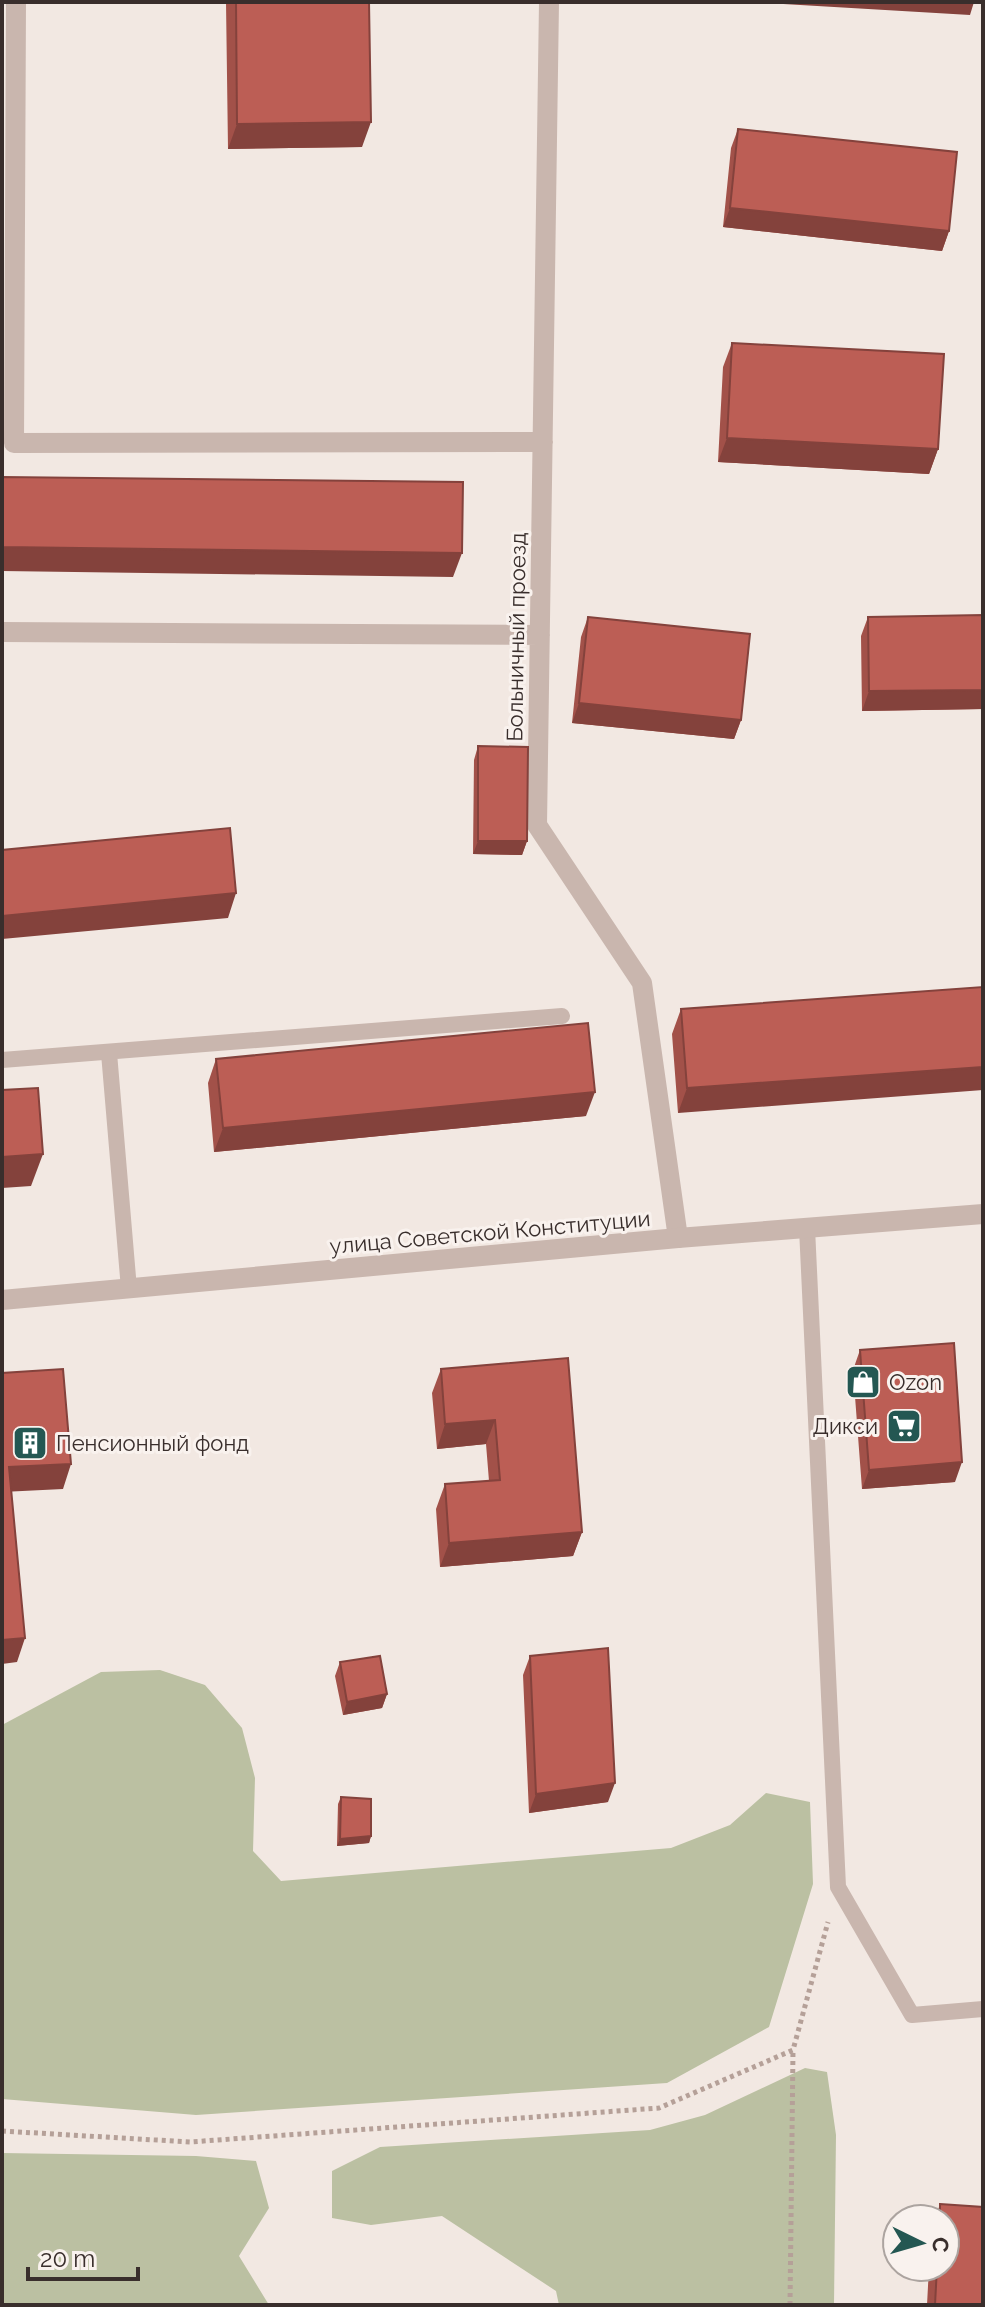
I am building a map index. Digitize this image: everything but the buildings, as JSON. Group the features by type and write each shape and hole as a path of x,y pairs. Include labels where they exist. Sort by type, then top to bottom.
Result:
{"street":[{"path":"16,2 8,443 543,442"},
{"name":"Больничный проезд","path":"549,2 537,825 642,983 678,1238"},
{"path":"2,632 540,635"},
{"name":"улица Советской Конституции","path":"2,1300 678,1238 983,1214"}],"lane":[{"path":"2,1060 562,1016"},
{"path":"109,1053 129,1289"},
{"path":"807,1228 838,1887 912,2015 983,2009"}],"path":[{"path":"790,2305 793,2050 838,1887"},
{"path":"2,2131 190,2142 659,2108 793,2050"}],"green space":[{"path":"160,1670 205,1685 242,1728 255,1778 253,1851 281,1881 671,1848 730,1825 766,1793 810,1802 813,1884 769,2027 667,2083 196,2115 2,2099 2,1725 101,1672"},
{"path":"805,2068 827,2072 836,2135 834,2305 559,2305 556,2291 442,2216 371,2225 332,2218 332,2171 380,2147 650,2130 705,2115"},
{"path":"2,2153 196,2156 256,2161 269,2208 239,2256 269,2305 2,2305"}],"place":[{"name":"Ozon","path":"863,1382"},
{"name":"Дикси","path":"904,1426"},
{"name":"Пенсионный фонд","path":"30,1443"}]}
